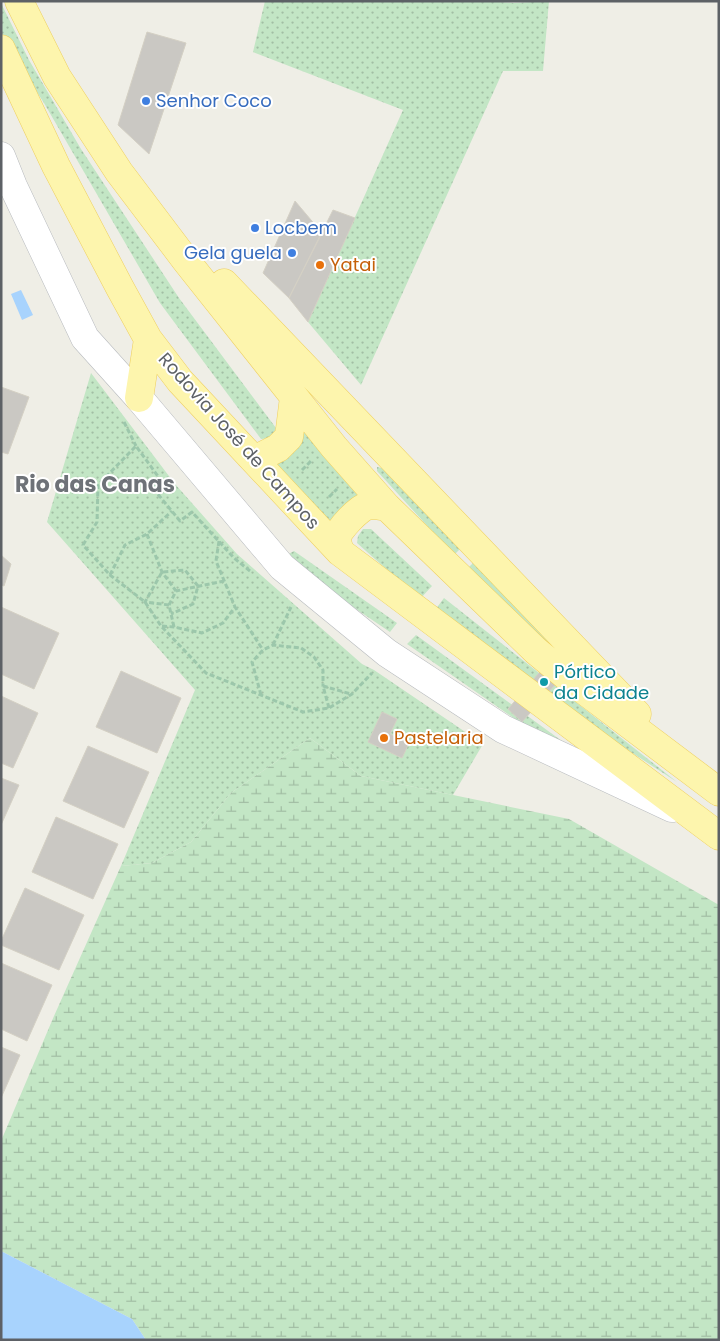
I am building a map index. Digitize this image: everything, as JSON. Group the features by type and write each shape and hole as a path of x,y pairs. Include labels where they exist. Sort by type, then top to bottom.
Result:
{"main road":[{"path":"19,1 58,77 119,172 294,397 334,447 387,507 536,651 578,686 719,792"},
{"name":"Rodovia José de Campos","path":"1,50 56,166 148,339 180,381 340,552 708,828"},
{"path":"119,172 694,773"},
{"path":"139,398 148,339"},
{"path":"250,456 260,458 278,448 288,437 294,397"},
{"path":"340,552 336,539 337,534 350,518 364,507 387,507"}],"street":[{"path":"1,156 13,186 85,338 139,398 282,567 387,653 503,729 708,828"}],"path":[{"path":"256,576 234,558 192,512 180,521 152,487 160,479 136,446 98,485 97,522 83,544 110,575 145,602 161,626 206,673 303,712 329,708 352,694 374,670"},
{"path":"110,575 125,545 147,534 172,511"},
{"path":"147,534 162,572 176,591"},
{"path":"219,540 216,561 235,607 263,650"},
{"path":"162,572 185,570 198,586"},
{"path":"145,602 162,572"},
{"path":"174,627 168,605 176,591 224,581"},
{"path":"171,614 193,604 198,586"},
{"path":"284,600 298,612"},
{"path":"145,602 168,605"},
{"path":"273,645 291,606"},
{"path":"161,626 202,633 223,623 235,607"},
{"path":"261,695 252,662 263,650 273,645 301,648 314,657 323,670 324,686 329,708"},
{"path":"363,668 370,674"},
{"path":"324,686 352,694"}],"green space":[{"path":"265,1 484,1 514,3 549,1 543,71 503,71 361,385 308,322 403,110 253,52"},
{"path":"1,3 29,60 81,149 179,298 276,428 272,438 261,439 160,303 44,103 1,37"},
{"path":"91,373 175,484 237,554 362,664 374,670 483,744 453,795 361,776 310,738 231,793 191,842 152,863 121,866 195,690 47,522"},
{"path":"294,397 387,507 337,534 260,457 278,448"},
{"path":"377,467 382,468 462,547 454,555 377,471"},
{"path":"363,529 371,529 432,586 420,599 357,543 358,536"},
{"path":"294,551 397,623 390,632 288,563 287,555"},
{"path":"473,563 618,703 550,651 467,569"},
{"path":"444,598 677,782 557,704 435,610"},
{"path":"416,635 577,752 570,757 407,644"},
{"path":"310,738 361,776 569,819 719,905 719,1340 146,1340 132,1319 1,1251 1,1141 121,866 152,863 191,842 231,793"}],"water":[{"path":"21,290 33,315 22,320 11,294"},
{"path":"1,1251 132,1319 146,1340 1,1340"}],"building":[{"name":"Senhor Coco","path":"147,32 186,43 149,154 118,125"},
{"name":"Gela guela","path":"295,201 322,233 289,298 263,273"},
{"name":"Yatai","path":"333,210 355,218 308,322 289,298"},
{"path":"1,387 29,397 8,454 1,452"},
{"path":"1,555 11,564 4,586 1,585"},
{"path":"1,607 59,633 34,689 1,674"},
{"name":"Pórtico da Cidade","path":"563,645 578,659 522,722 508,709"},
{"path":"121,671 181,698 157,753 96,727"},
{"path":"1,696 38,713 13,768 1,763"},
{"name":"Pastelaria","path":"382,712 397,719 390,734 409,743 402,758 368,742"},
{"path":"88,746 149,772 124,828 63,801"},
{"path":"1,778 19,785 1,825"},
{"path":"56,817 118,844 93,899 32,872"},
{"path":"25,888 84,915 59,970 1,945 1,941"},
{"path":"1,963 52,985 27,1041 1,1029"},
{"path":"1,1047 20,1055 1,1098"}],"place":[{"name":"Senhor Coco","path":"146,101"},
{"name":"Locbem","path":"255,228"},
{"name":"Gela guela","path":"292,253"},
{"name":"Yatai","path":"320,265"},
{"name":"Pórtico da Cidade","path":"544,682"},
{"name":"Pastelaria","path":"384,738"}],"district":[{"name":"Rio das Canas","path":"95,484"}]}
